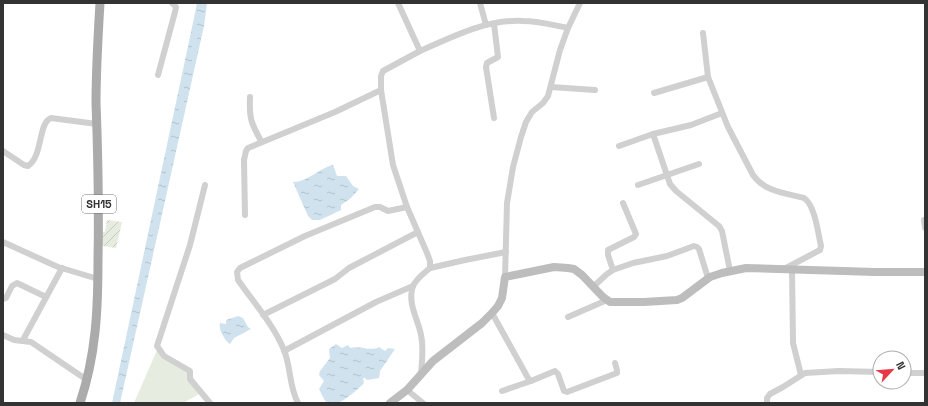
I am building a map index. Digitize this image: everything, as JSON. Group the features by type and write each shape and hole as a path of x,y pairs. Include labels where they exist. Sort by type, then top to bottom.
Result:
{"main road":[{"name":"SH15","path":"80,403 87,380 95,339 98,279 99,212 96,68 100,3"}],"street":[{"path":"158,76 176,7 172,3"},
{"path":"398,3 420,51"},
{"path":"480,3 486,25"},
{"path":"390,403 407,390 433,361 482,323 498,306 502,298 505,278 507,203 520,138 526,122 532,112 548,96 560,50 568,28 580,3"},
{"path":"430,268 430,260 407,207 393,165 381,90 381,76 383,71 420,51 486,25 521,20 568,28"},
{"path":"494,24 498,57 487,63 486,67 494,118"},
{"path":"703,33 708,77 722,114 758,181 766,187 804,198 811,206 821,246 820,250 788,269"},
{"path":"654,93 708,77"},
{"path":"551,86 596,90"},
{"path":"245,215 245,154 248,148 261,141 335,112 381,90"},
{"path":"250,97 249,111 251,121 261,141"},
{"path":"619,146 653,134 691,125 722,114"},
{"path":"3,151 24,165 28,166 33,162 38,151 44,126 48,119 97,124"},
{"path":"653,134 670,184 679,195 695,206 721,228 730,271"},
{"path":"638,185 699,164"},
{"path":"205,185 190,245 157,346 164,356 190,371 190,379 210,403"},
{"path":"613,270 608,255 608,250 634,237 636,234 623,203"},
{"path":"298,403 294,393 284,351 276,333 238,280 237,272 240,268 305,236 375,207 380,207 388,211 407,207"},
{"path":"924,220 925,228"},
{"path":"263,315 334,279 349,268 418,232"},
{"path":"3,242 62,268 98,279"},
{"path":"593,287 613,270 633,263 667,256 696,246 699,249 708,278"},
{"path":"284,351 376,302 413,286 430,268 506,252"},
{"path":"505,278 554,267 562,267 574,270 582,275 607,300 621,303 677,300 682,298 708,278 746,268 925,272"},
{"path":"23,340 62,268"},
{"path":"788,269 793,343 801,375"},
{"path":"3,299 6,298 12,286 17,283 46,297"},
{"path":"413,286 413,310 421,333 422,342 421,375"},
{"path":"568,317 607,300"},
{"path":"492,313 531,381"},
{"path":"3,334 14,340 31,342 87,380"},
{"path":"502,391 555,372 558,374 564,392 567,392 617,373 615,363"},
{"path":"767,403 767,398 770,394 808,372 872,372"},
{"path":"912,372 925,373"},
{"path":"407,390 423,403"}],"shaded area":[{"path":"107,220 122,222 116,248 103,246 101,244 101,232 105,232"},
{"path":"158,348 190,371 190,379 201,393 183,403 134,403"}],"water":[{"path":"197,3 207,3 204,26 120,403 112,403 194,18"},
{"path":"333,165 337,176 346,176 353,186 359,189 351,198 341,205 341,210 320,220 312,220 308,216 293,182 304,180"},
{"path":"238,316 243,318 248,327 251,329 234,338 230,344 222,335 220,323 226,324 226,320"},
{"path":"336,344 342,348 348,345 350,348 357,347 372,349 379,347 385,351 388,348 395,349 380,371 379,378 367,380 363,378 364,383 347,398 336,403 327,403 319,389 324,381 319,375 320,371 330,358 329,349"}]}
